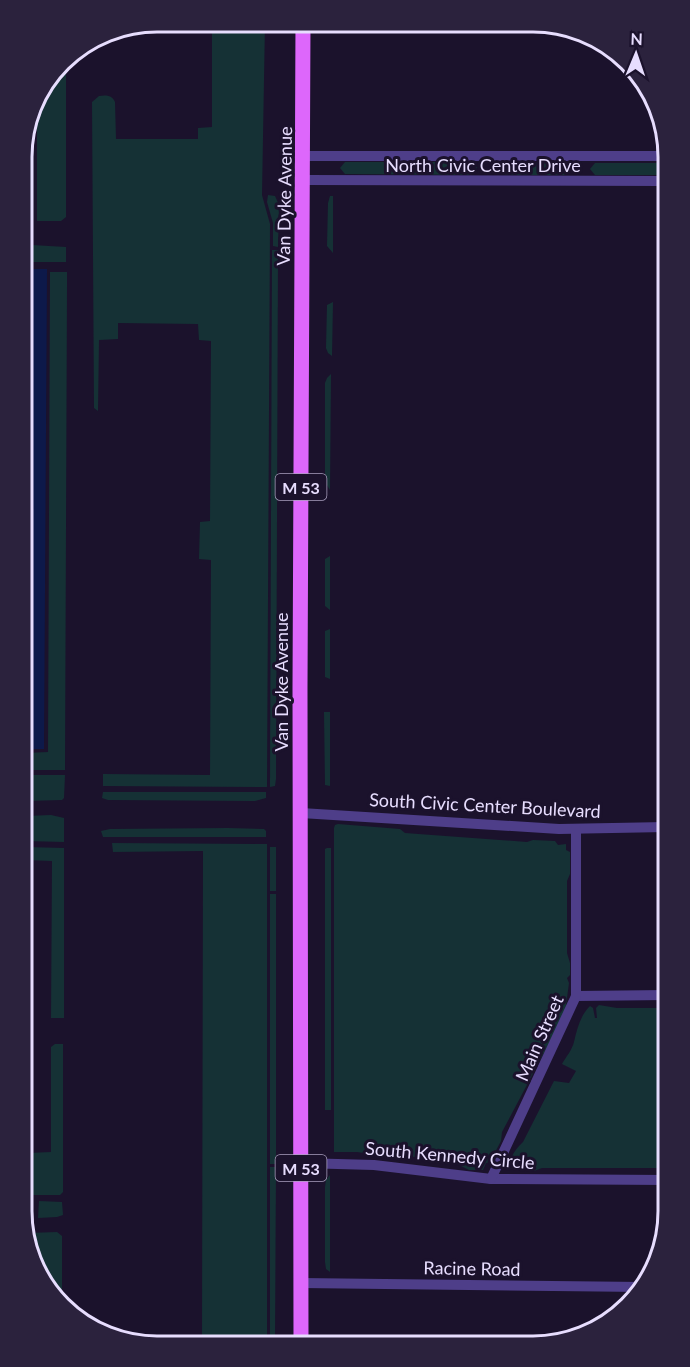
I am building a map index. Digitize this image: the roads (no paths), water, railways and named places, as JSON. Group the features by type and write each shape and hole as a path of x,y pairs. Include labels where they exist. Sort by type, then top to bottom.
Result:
{"main road":[{"name":"Van Dyke Avenue","path":"301,1336 300,500 303,32"}],"street":[{"name":"North Civic Center Drive","path":"304,156 658,156"},
{"name":"North Civic Center Drive","path":"303,180 658,182"},
{"name":"South Civic Center Boulevard","path":"301,813 576,829 658,827"},
{"name":"Main Street","path":"491,1179 576,996 576,829"},
{"path":"576,996 658,995"},
{"name":"South Kennedy Circle","path":"301,1163 382,1165 491,1179 658,1180"},
{"name":"Racine Road","path":"301,1283 632,1287"}]}
